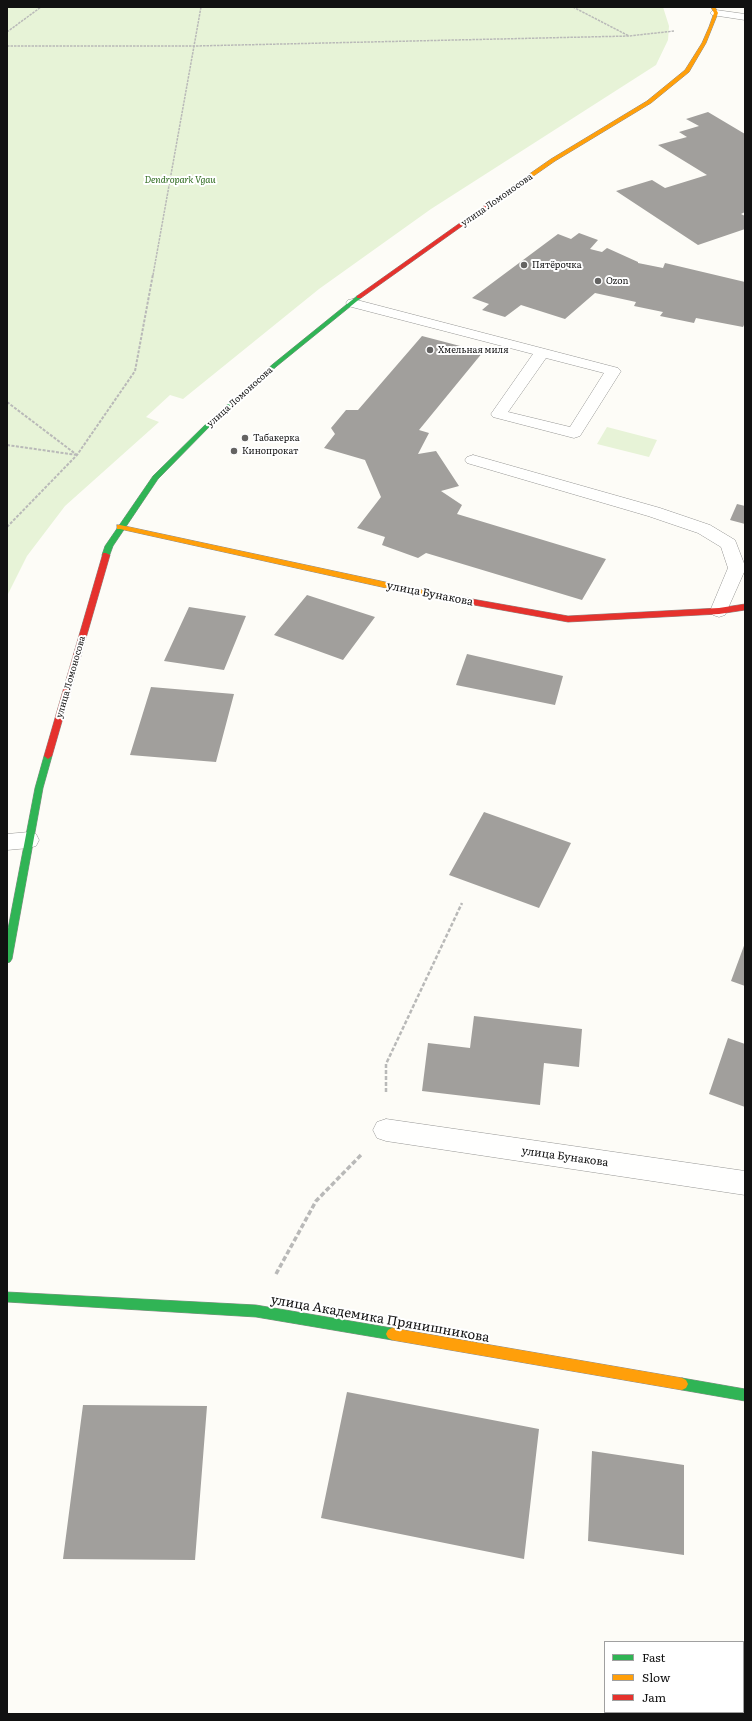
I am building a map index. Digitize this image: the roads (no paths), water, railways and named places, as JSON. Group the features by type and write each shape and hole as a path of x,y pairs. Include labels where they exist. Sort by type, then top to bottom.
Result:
{"main road":[{"name":"улица Ломоносова","path":"7,958 39,788 109,546 120,527 155,478 212,421 275,366 353,302 552,160 649,102 687,71 704,43 711,27 714,10"},
{"name":"улица Бунакова","path":"120,527 442,597 568,618 719,611 745,607"},
{"name":"улица Академика Прянишникова","path":"7,1297 256,1311 745,1395"}],"street":[{"path":"714,10 745,17"},
{"name":"улица Бунакова","path":"386,1130 745,1183"}],"lane":[{"path":"353,302 542,352 613,371 574,434 500,414 542,352"},
{"path":"473,460 654,512 704,529 729,544 737,568 719,611"},
{"path":"7,842 29,840"}],"place":[{"name":"Пятёрочка","path":"524,265"},
{"name":"Ozon","path":"598,281"},
{"name":"Хмельная миля","path":"430,350"},
{"name":"Табакерка","path":"245,438"},
{"name":"Кинопрокат","path":"234,451"}],"park label":[{"name":"Dendropark Vgau","path":"180,180"}]}
